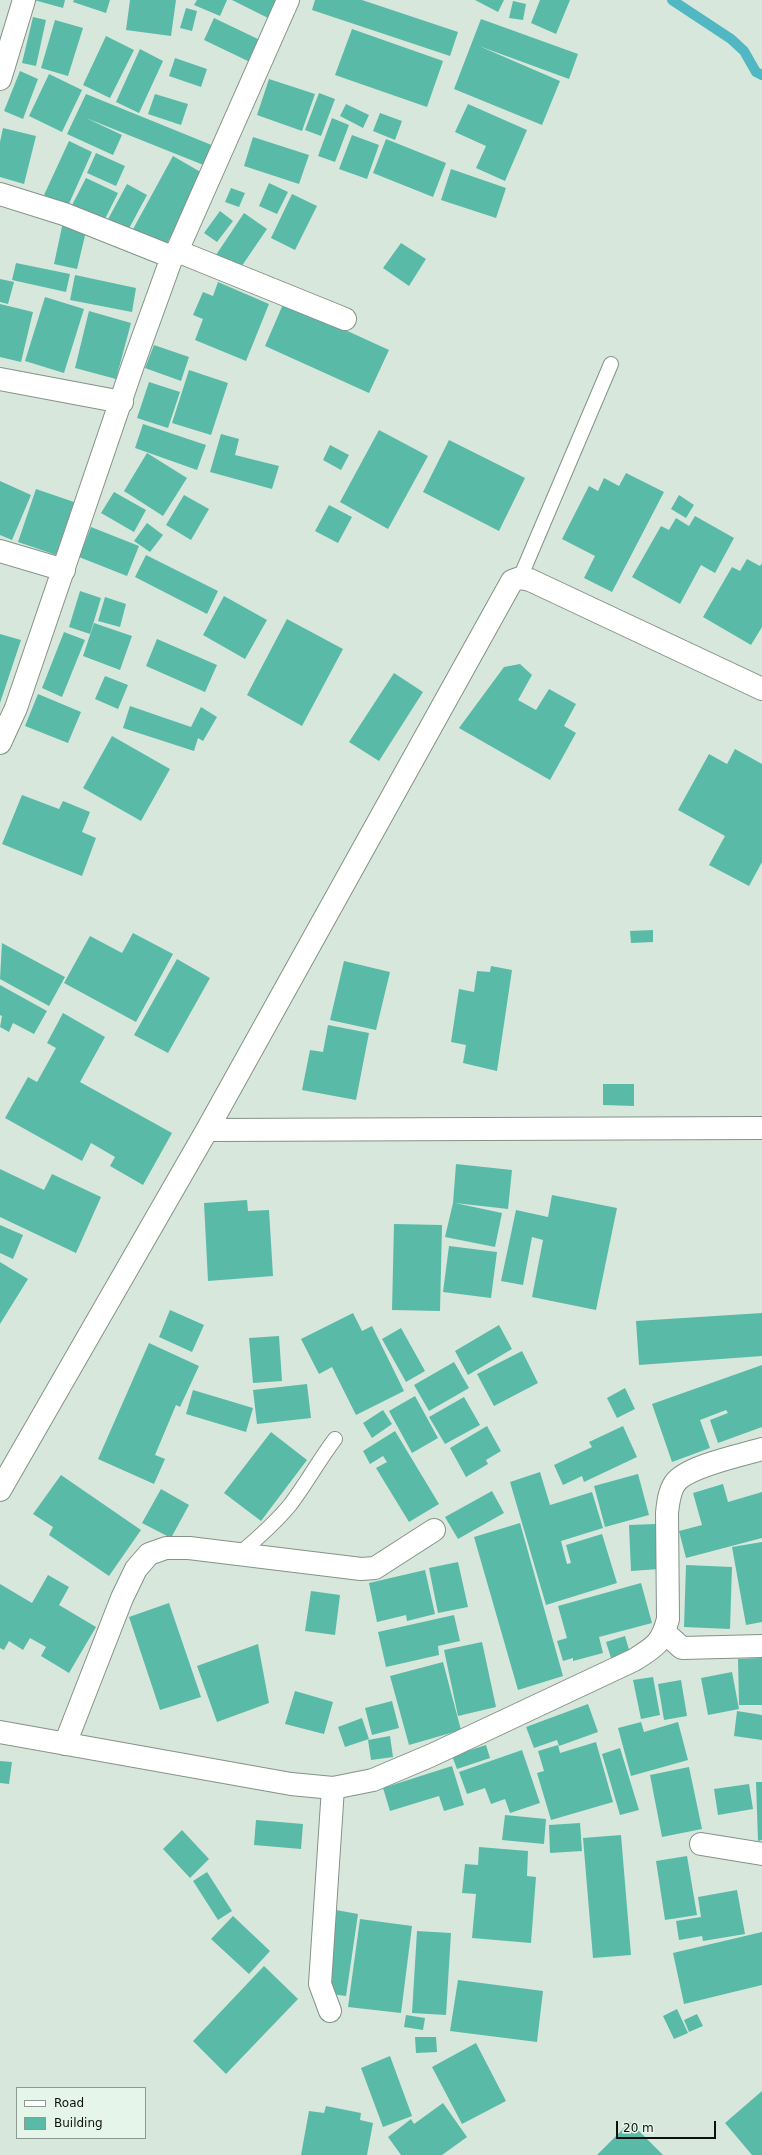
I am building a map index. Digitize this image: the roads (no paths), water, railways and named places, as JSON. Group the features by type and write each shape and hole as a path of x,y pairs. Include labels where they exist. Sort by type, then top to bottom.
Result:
{"street":[{"path":"0,79 24,0"},
{"path":"0,743 16,708 175,254 288,0"},
{"path":"0,194 64,214 175,254 345,319"},
{"path":"0,379 122,402"},
{"path":"0,551 64,570"},
{"path":"0,1490 207,1130 512,581 520,578 530,580 762,689"},
{"path":"207,1130 762,1128"},
{"path":"0,1732 291,1784 333,1788 373,1780 432,1755 634,1660 656,1646 665,1633 668,1619 667,1513 669,1496 676,1483 685,1475 717,1461 762,1449"},
{"path":"65,1744 122,1598 136,1569 149,1554 166,1548 239,1554 361,1569 375,1568 434,1530"},
{"path":"665,1633 682,1648 762,1646"},
{"path":"330,2011 320,1984 333,1788"},
{"path":"701,1844 762,1854"}],"lane":[{"path":"520,578 611,364"},
{"path":"239,1554 261,1536 290,1504 318,1460 335,1438"}],"waterway":[{"path":"672,0 731,39 744,51 756,72 762,75"}]}
